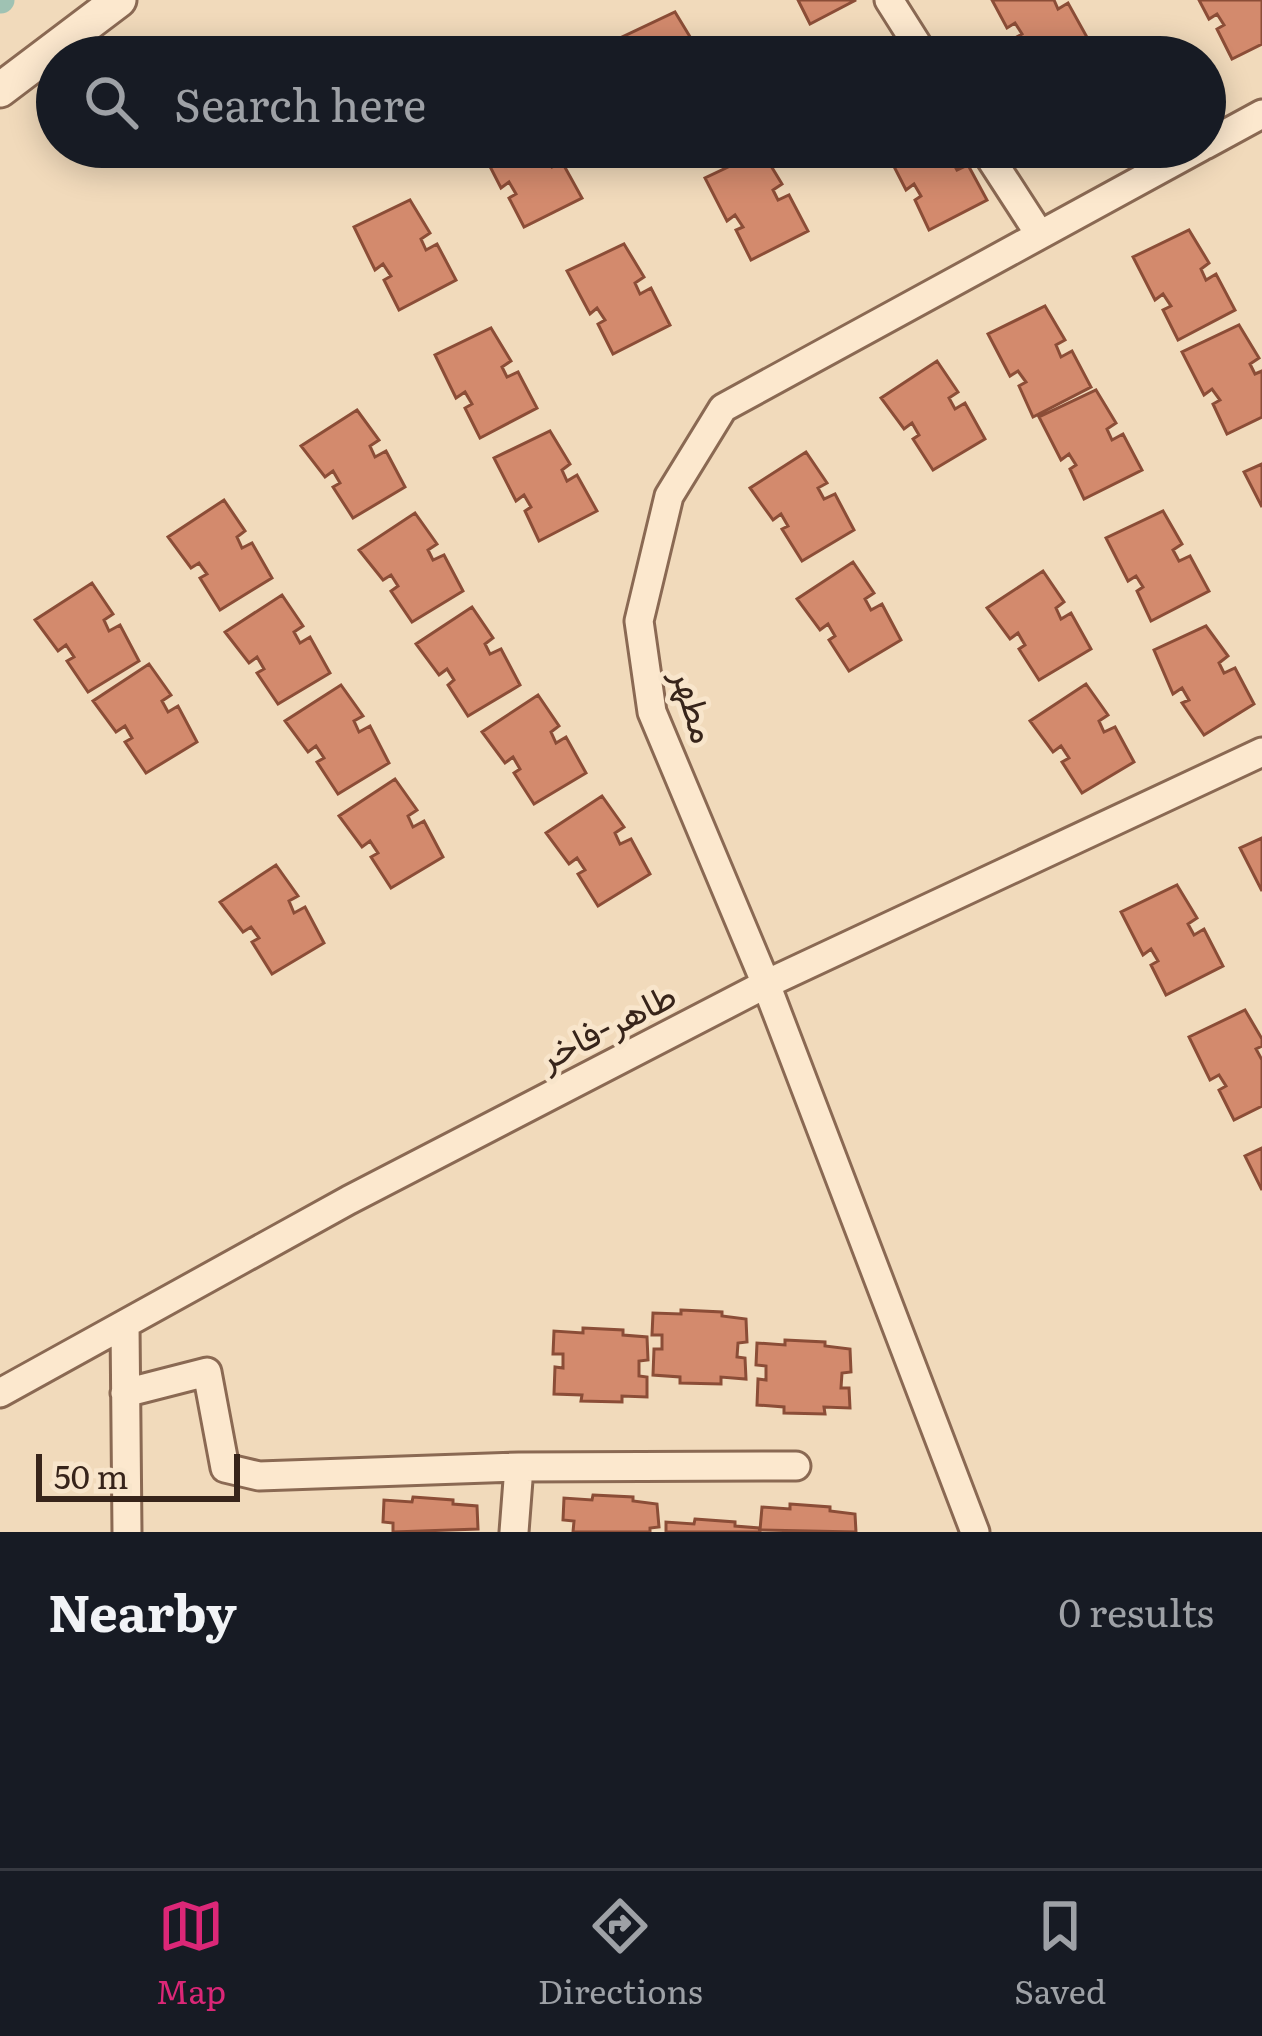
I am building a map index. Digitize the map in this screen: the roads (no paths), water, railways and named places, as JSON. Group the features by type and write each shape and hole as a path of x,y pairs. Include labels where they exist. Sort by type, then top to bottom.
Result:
{"street":[{"path":"71,36 119,0"},
{"path":"889,0 912,36"},
{"path":"0,90 36,63"},
{"name":"مطهر","path":"1226,134 1262,114"},
{"path":"997,168 1040,235"},
{"name":"مطهر","path":"975,1532 766,984 652,712 639,621 669,496 723,408 1163,168"},
{"name":"طاهر-فاخر","path":"0,1393 349,1200 766,984 1262,752"},
{"path":"125,1324 127,1532"},
{"path":"125,1393 207,1372 225,1468 259,1476 519,1467 796,1466"},
{"path":"514,1532 519,1467"}]}
